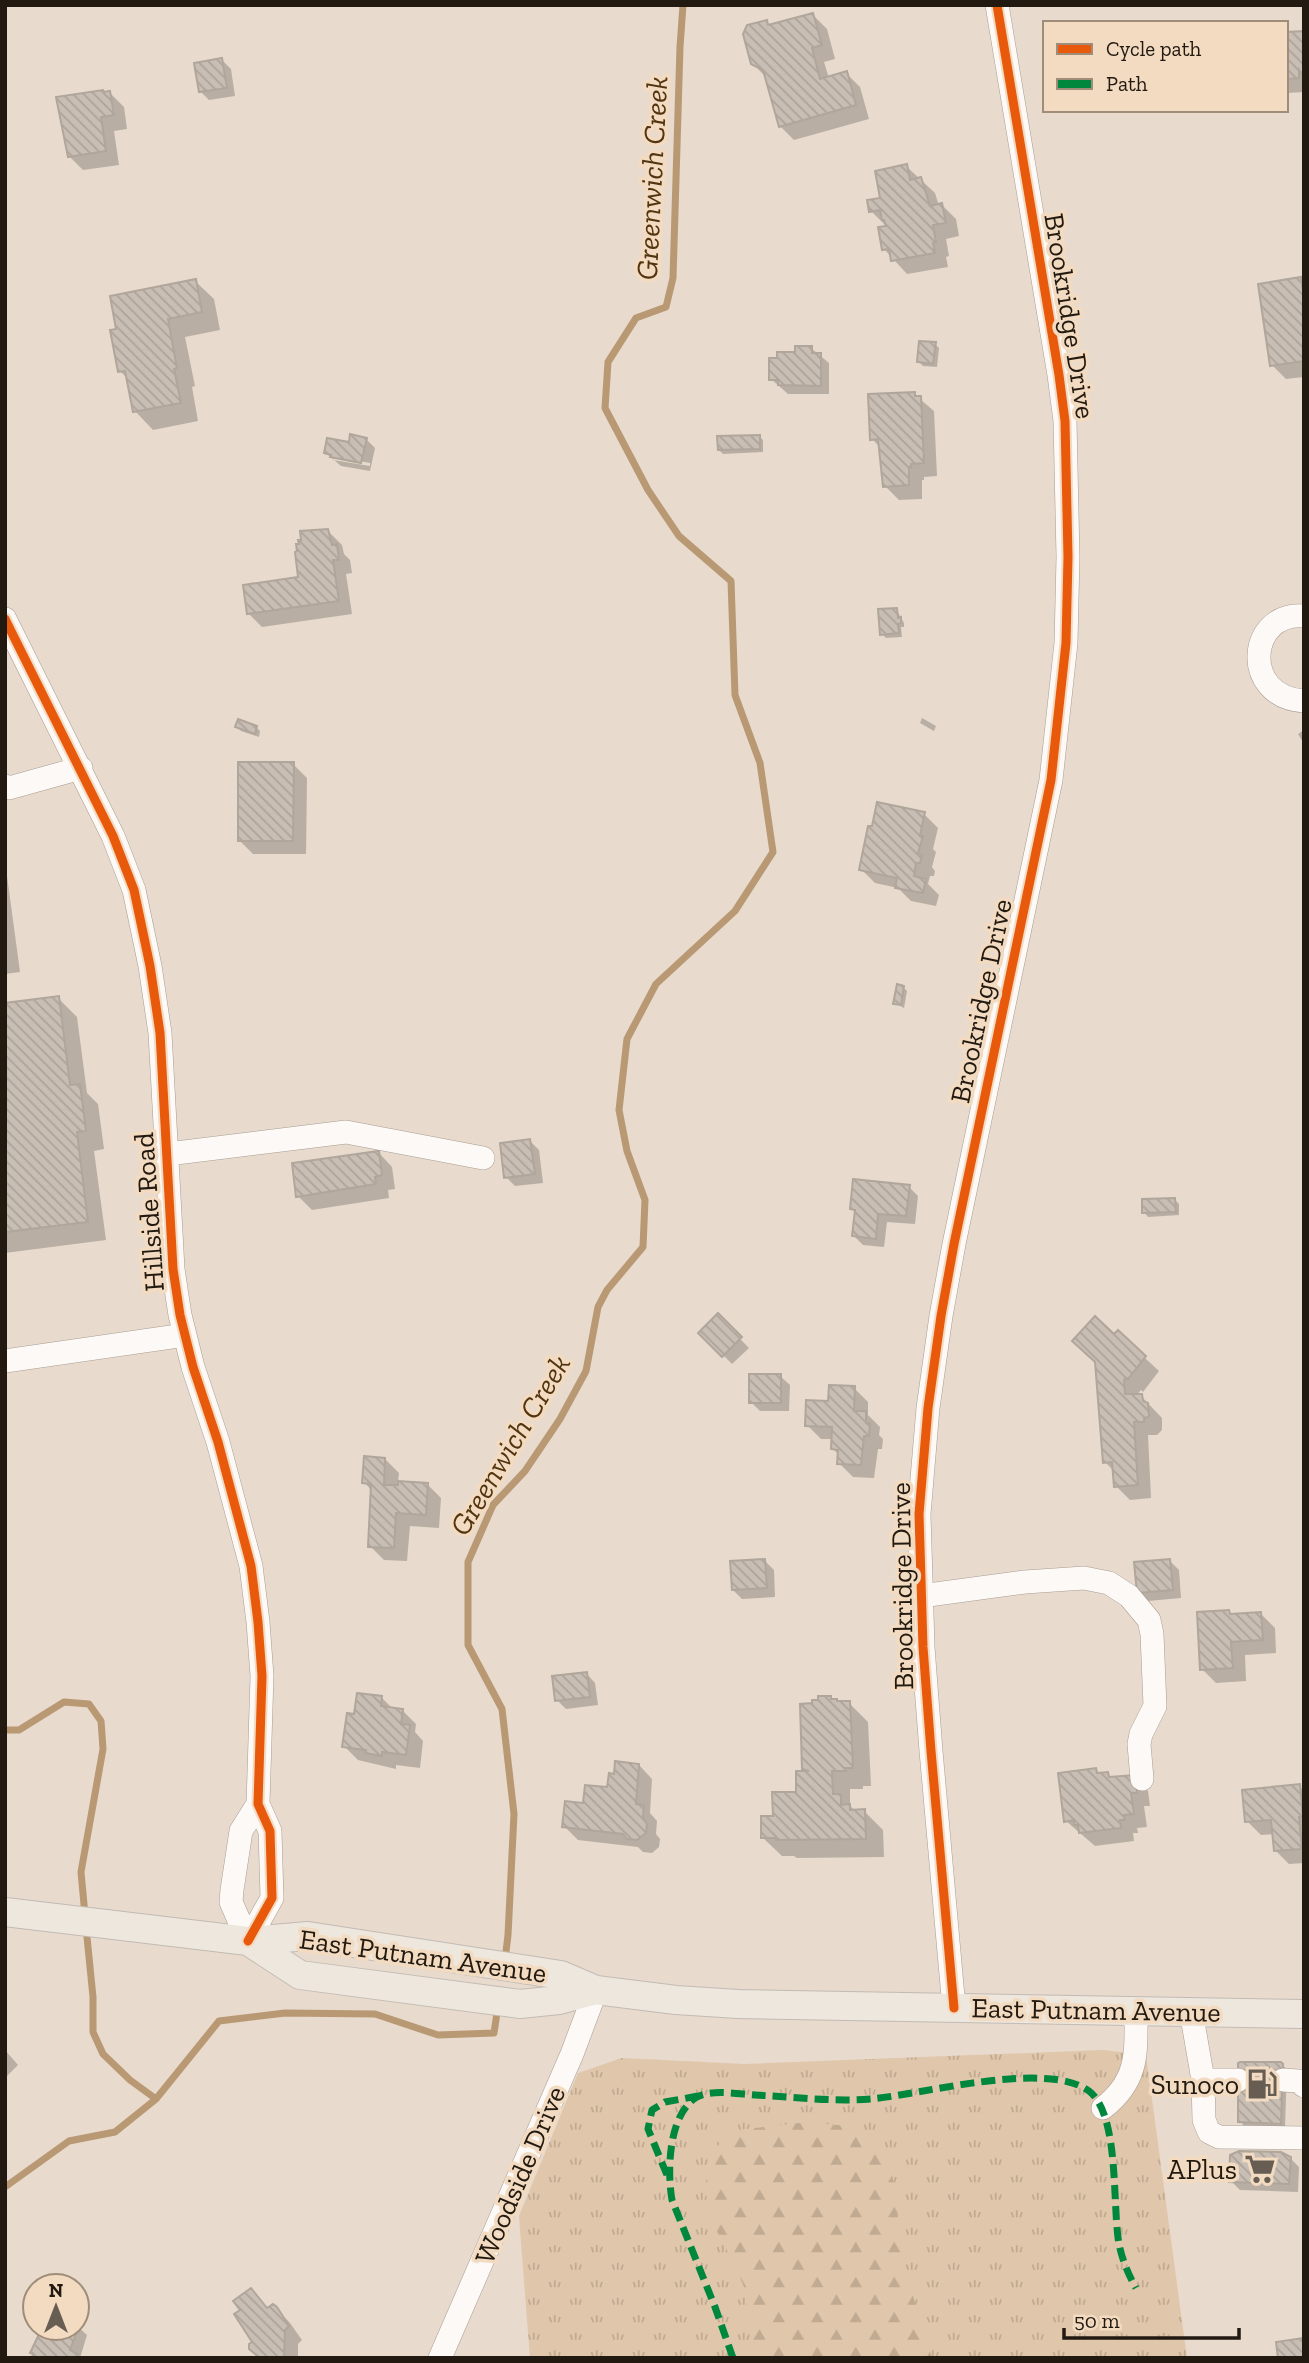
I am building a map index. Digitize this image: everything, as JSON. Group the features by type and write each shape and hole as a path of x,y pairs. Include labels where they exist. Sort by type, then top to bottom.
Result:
{"main road":[{"name":"East Putnam Avenue","path":"5,1912 248,1941 308,1936 527,1969 561,1975 596,1990 676,2000 738,2004 1304,2014"},
{"name":"East Putnam Avenue","path":"248,1941 300,1975 520,2004 559,2000 596,1990"}],"street":[{"name":"Brookridge Drive","path":"954,2008 930,1751 921,1596 919,1514 922,1465 941,1315 954,1244 1051,780 1066,643 1068,557 1065,421 1059,374 997,5"},
{"path":"1304,616 1284,619 1273,626 1264,636 1259,648 1258,662 1261,675 1278,695 1304,701"},
{"name":"Hillside Road","path":"5,618 81,768 134,890 150,966 160,1033 173,1269 193,1367 218,1442 251,1566 262,1676 258,1804 270,1831 272,1898 248,1941"},
{"path":"5,786 9,788 81,768"},
{"path":"168,1154 346,1132 483,1158"},
{"path":"5,1361 185,1335"},
{"path":"921,1596 1025,1582 1084,1578 1109,1583 1129,1595 1149,1620 1152,1634 1156,1706 1141,1734 1139,1744 1142,1779"},
{"name":"Hillside Road","path":"248,1941 231,1902 241,1831 258,1804"},
{"name":"Woodside Drive","path":"440,2358 572,2053 596,1990"},
{"path":"1103,2108 1118,2096 1133,2070 1136,2011"},
{"path":"1191,2011 1203,2080 1204,2119 1209,2132 1219,2137 1304,2138"},
{"path":"1203,2080 1238,2080"}],"green space":[{"path":"1103,2050 1146,2055 1187,2358 530,2358 519,2216 578,2073 622,2058 744,2064"},
{"path":"798,2123 860,2130 878,2143 886,2157 895,2191 903,2259 932,2358 757,2358 751,2349 746,2292 714,2226 705,2191 708,2159 729,2131"}],"building":[{"path":"813,13 822,45 812,48 820,79 847,71 856,105 779,127 763,70 751,64 743,34 747,25 767,20 768,25"},
{"path":"1304,31 1304,77 1299,70 1299,78 1288,79 1288,32"},
{"path":"222,58 227,88 199,92 194,63"},
{"path":"110,91 114,115 101,117 106,151 68,157 56,97"},
{"path":"907,164 910,180 921,177 930,206 942,203 946,223 933,225 935,253 891,261 889,249 882,250 878,227 886,226 884,220 880,210 869,212 867,200 880,198 875,171"},
{"path":"1301,277 1304,297 1304,361 1270,366 1258,284"},
{"path":"196,279 202,312 168,319 181,403 133,412 125,371 118,372 110,330 116,329 110,296"},
{"path":"919,341 936,342 933,364 917,362"},
{"path":"795,346 812,346 812,353 821,353 821,386 778,385 778,380 769,380 769,358 777,358 777,352 795,352"},
{"path":"915,392 915,396 921,396 924,463 911,464 909,485 883,487 878,439 870,440 868,394"},
{"path":"350,434 367,438 361,463 330,457 331,455 324,453 327,438 349,442"},
{"path":"760,435 760,449 718,450 717,436"},
{"path":"328,529 332,545 337,544 339,560 333,560 339,601 247,614 243,585 298,577 295,552 298,540 301,540 300,531"},
{"path":"897,608 898,618 901,617 901,623 898,624 899,633 880,635 878,609"},
{"path":"238,719 257,726 255,734 235,727"},
{"path":"238,762 294,762 293,841 238,841"},
{"path":"877,802 925,812 918,853 922,855 920,863 916,863 914,876 926,879 923,893 895,888 897,878 859,870 868,826 872,826"},
{"path":"897,984 904,986 901,1005 893,1004"},
{"path":"59,996 70,1085 80,1084 86,1131 77,1132 88,1222 5,1232 5,1003"},
{"path":"530,1139 535,1174 504,1178 500,1143"},
{"path":"379,1151 382,1175 375,1177 376,1184 296,1197 292,1163"},
{"path":"853,1179 910,1185 906,1216 878,1214 876,1239 852,1236 855,1210 850,1209"},
{"path":"1175,1198 1176,1212 1142,1213 1142,1199"},
{"path":"718,1313 742,1337 722,1357 698,1333"},
{"path":"1095,1316 1114,1334 1118,1330 1146,1356 1128,1379 1124,1380 1125,1394 1142,1394 1143,1401 1148,1403 1149,1416 1144,1422 1134,1422 1138,1485 1114,1487 1112,1462 1103,1463 1095,1362 1072,1341"},
{"path":"749,1374 781,1374 781,1403 749,1403"},
{"path":"829,1385 855,1386 854,1411 866,1411 866,1423 870,1423 869,1436 864,1436 861,1465 837,1464 838,1450 831,1449 832,1427 805,1426 806,1400 828,1401"},
{"path":"364,1456 385,1458 384,1485 398,1485 398,1481 428,1483 426,1515 396,1513 394,1548 368,1547 371,1484 362,1483"},
{"path":"765,1559 767,1588 732,1590 730,1561"},
{"path":"1170,1559 1173,1590 1137,1593 1134,1562"},
{"path":"1229,1610 1230,1614 1261,1612 1263,1640 1231,1642 1233,1668 1200,1670 1197,1612"},
{"path":"587,1672 590,1697 555,1701 552,1676"},
{"path":"357,1693 382,1696 381,1706 403,1709 401,1724 410,1725 406,1755 382,1752 382,1756 365,1753 366,1750 342,1747 347,1713 354,1714"},
{"path":"818,1696 850,1701 853,1768 832,1771 833,1794 841,1794 841,1805 850,1804 850,1810 865,1809 866,1839 761,1838 761,1816 773,1816 772,1792 796,1792 796,1771 809,1771 802,1769 800,1704 812,1703 812,1700 818,1700"},
{"path":"615,1761 639,1764 636,1804 644,1805 646,1833 637,1840 627,1839 623,1834 562,1827 565,1801 583,1803 585,1785 607,1787 609,1773 614,1774"},
{"path":"1096,1768 1097,1773 1108,1772 1109,1777 1135,1775 1137,1793 1131,1793 1134,1814 1124,1815 1125,1820 1120,1820 1121,1828 1079,1833 1074,1820 1064,1822 1058,1773"},
{"path":"1300,1784 1302,1849 1274,1851 1271,1820 1245,1822 1242,1790"},
{"path":"1240,2062 1283,2064 1281,2124 1238,2122"},
{"name":"APlus","path":"1239,2151 1281,2152 1291,2157 1289,2184 1229,2182 1230,2155"},
{"path":"251,2288 267,2308 273,2304 277,2307 289,2326 285,2330 284,2358 260,2358 249,2349 252,2342 234,2314 240,2310 233,2301"},
{"path":"1304,2338 1304,2358 1278,2358 1276,2342"},
{"path":"35,2342 73,2342 70,2350 78,2354 77,2358 32,2358 33,2354 30,2353"}],"waterway":[{"name":"Greenwich Creek","path":"505,1960 514,1814 502,1709 468,1645 468,1562 493,1505 525,1471 560,1419 586,1371 598,1307 607,1290 643,1247 645,1200 627,1151 619,1110 627,1039 656,984 735,911 773,852 760,763 735,695 731,581 679,536 648,490 605,408 608,362 636,318 666,307 673,278 683,5"},
{"path":"5,1730 19,1730 64,1702 89,1704 101,1721 103,1749 81,1872 85,1915"},
{"path":"86,1927 93,1997 93,2032 103,2054 130,2080 156,2099"},
{"name":"Greenwich Creek","path":"5,2187 69,2141 115,2132 156,2099 219,2021 285,2013 375,2014 438,2035 494,2033 498,2006"}],"tunnel":[{"path":"1238,2080 1283,2080"}],"marked path":[{"path":"733,2358 672,2200 670,2188 672,2144 680,2116 687,2105 697,2097 710,2093 857,2100 1016,2079 1045,2078 1070,2082 1089,2091 1099,2103 1106,2120 1113,2162 1119,2244 1136,2288"},
{"path":"667,2175 648,2129 652,2110 665,2102 698,2096"}],"cycle path":[{"path":"954,2008 923,1647 919,1514 928,1408 941,1316 1051,780 1066,643 1068,557 1065,421 997,5"},
{"path":"5,619 113,836 134,890 150,966 160,1033 173,1269 180,1315 251,1566 258,1622 262,1676 258,1804 270,1831 272,1898 248,1941"}],"place":[{"name":"Sunoco","path":"1262,2084"},
{"name":"APlus","path":"1260,2169"}]}
